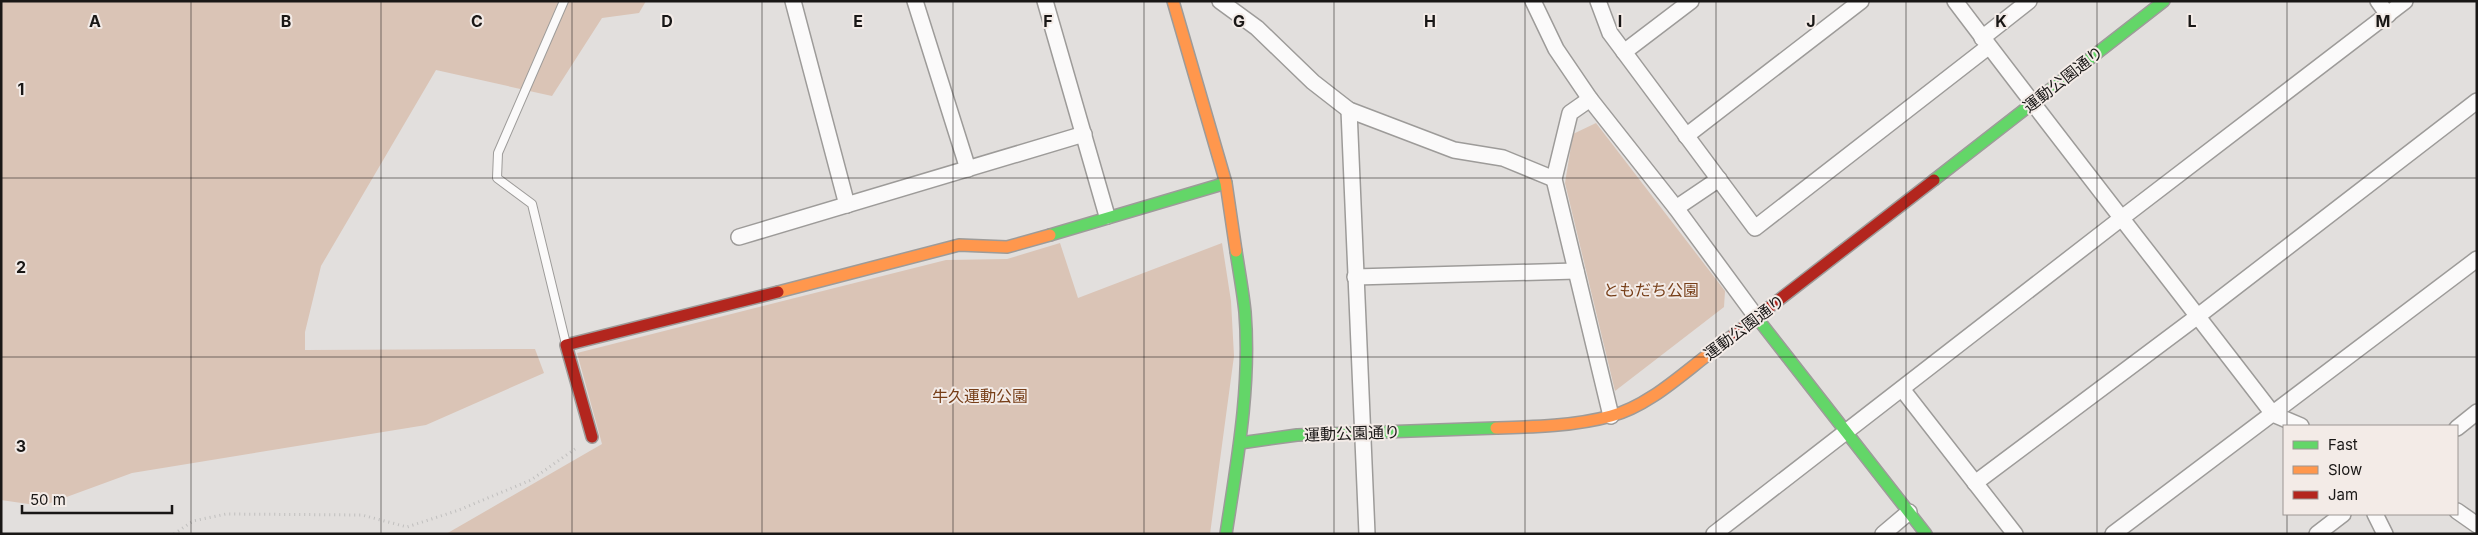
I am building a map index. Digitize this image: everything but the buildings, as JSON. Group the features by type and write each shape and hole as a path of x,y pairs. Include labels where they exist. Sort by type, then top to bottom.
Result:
{"street":[{"path":"793,1 847,205"},
{"path":"915,1 968,169"},
{"path":"1045,1 1107,216"},
{"path":"1173,1 1226,183 1245,313 1246,375 1240,443 1226,534"},
{"path":"1220,1 1258,28 1313,82 1349,110 1454,150 1503,158 1554,180"},
{"path":"1533,1 1556,49 1590,99 1926,534"},
{"path":"1598,1 1610,33 1756,228 1986,42 2029,1"},
{"path":"1624,52 1691,1"},
{"path":"1686,136 1861,1"},
{"path":"1955,1 2031,104 2123,217 2273,414 2300,425"},
{"name":"運動公園通り","path":"1240,443 1297,435 1504,428 1560,424 1611,416 1654,394 1758,318 2164,1"},
{"path":"2378,1 2388,14"},
{"path":"1714,534 2405,1"},
{"path":"1590,99 1570,112 1554,180 1611,416"},
{"path":"1975,483 2198,316 2477,101"},
{"path":"1349,110 1361,432 1367,534"},
{"path":"739,237 1084,134"},
{"path":"1676,208 1719,179"},
{"path":"592,437 566,345 959,245 1007,247 1107,216 1226,183"},
{"path":"2113,534 2477,259"},
{"path":"1355,277 1576,271"},
{"path":"1902,389 2015,534"},
{"path":"2458,427 2477,412"},
{"path":"1883,534 1909,512"},
{"path":"2458,512 2477,525"},
{"path":"2317,534 2342,515"},
{"path":"2376,515 2385,534"}],"lane":[{"path":"564,1 498,153 497,178 532,204 566,345"}],"path":[{"path":"174,534 193,521 226,514 362,514 408,527 459,510 531,480 592,437"}],"green space":[{"path":"1,1 646,1 639,13 602,18 552,96 436,70 321,266 305,332 305,350 535,349 544,373 426,425 132,473 42,506 1,500"},
{"name":"ともだち公園","path":"1596,123 1725,291 1724,307 1615,391 1565,183 1573,134"},
{"name":"牛久運動公園","path":"1060,243 1078,298 1222,243 1231,301 1234,356 1210,534 446,534 602,444 577,353 946,260 1007,259"}],"traffic: fast":[{"path":"1934,180 2164,1"},
{"path":"1050,235 1226,183"},
{"path":"1226,534 1242,424 1246,368 1245,312 1236,251"},
{"path":"1757,318 1926,534"},
{"path":"1240,443 1297,435 1496,428"}],"traffic: slow":[{"path":"1173,1 1226,183 1236,251"},
{"path":"778,292 959,245 1007,247 1050,235"},
{"path":"1496,428 1569,424 1611,416 1625,411 1652,397 1714,350"}],"traffic: jam":[{"path":"1714,350 1934,180"},
{"path":"592,437 566,345 778,292"}]}
